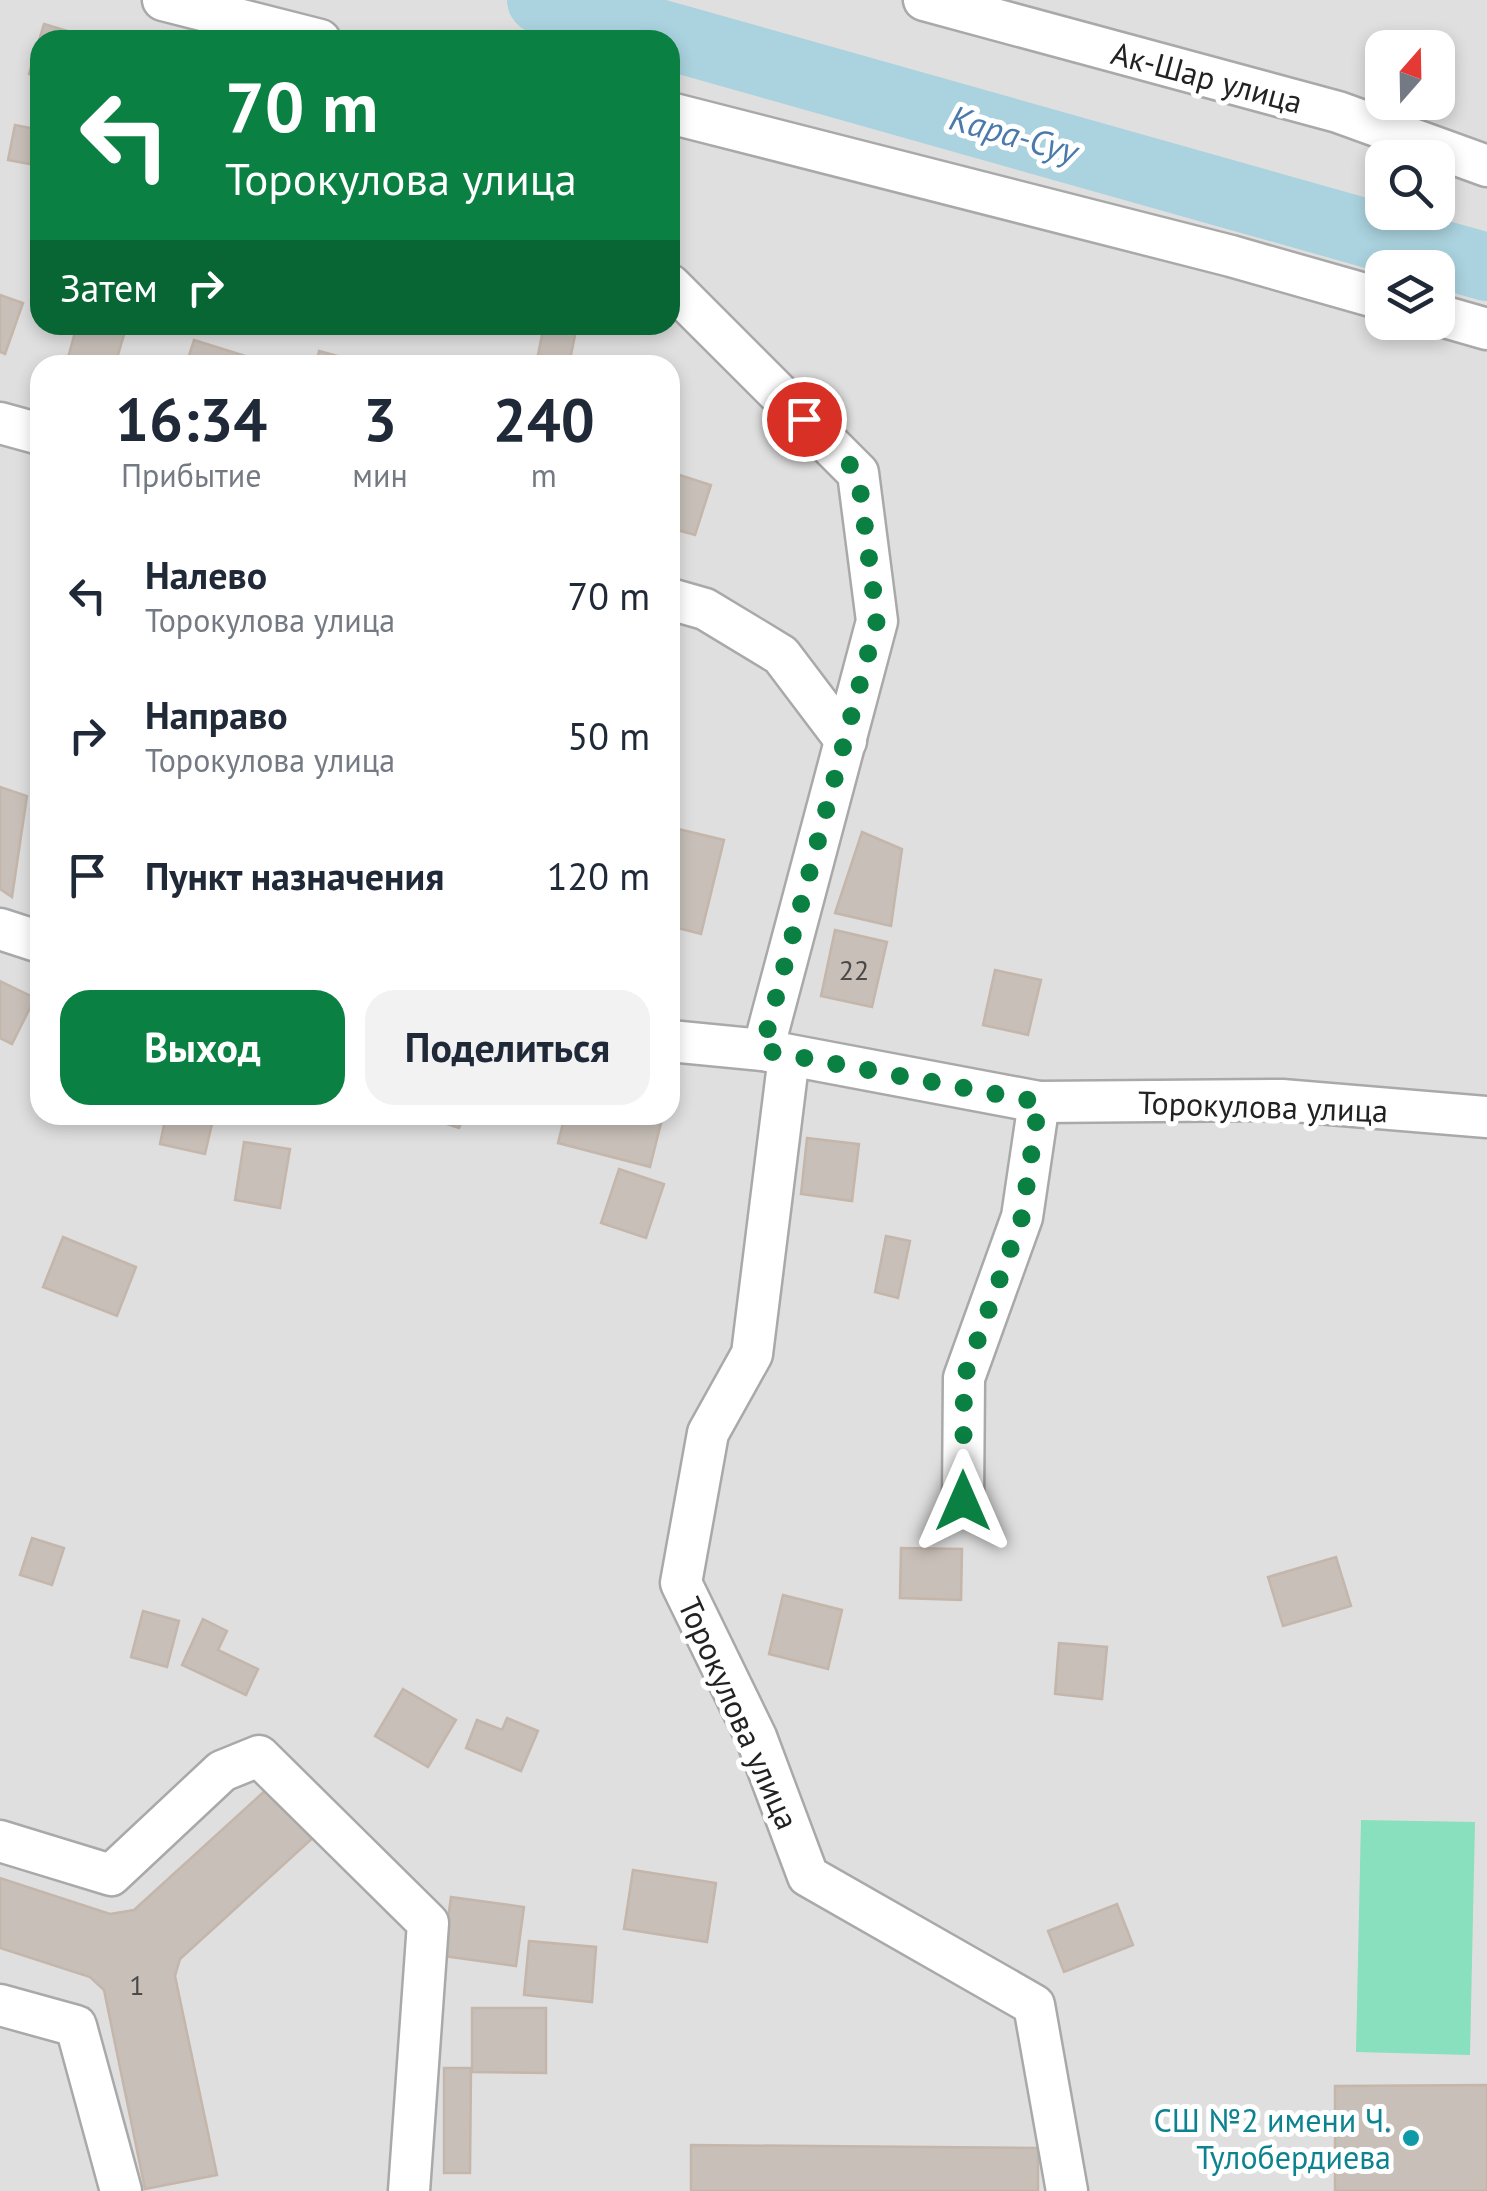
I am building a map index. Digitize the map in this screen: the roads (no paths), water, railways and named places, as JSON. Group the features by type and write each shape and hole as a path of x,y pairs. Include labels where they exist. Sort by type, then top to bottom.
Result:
{"street":[{"path":"163,0 281,30"},
{"name":"Ак-Шар улица","path":"924,0 1338,112 1487,166"},
{"path":"680,117 1231,256 1365,295"},
{"name":"Торокулова улица","path":"680,295 858,473 877,620 776,1053 752,1354 708,1432 681,1583 756,1737 808,1876 1034,2005 1067,2191"},
{"path":"1455,320 1487,329"},
{"path":"0,423 30,431"},
{"path":"680,602 705,609 781,654 846,741"},
{"path":"0,928 30,938"},
{"name":"Торокулова улица","path":"680,1042 776,1053 1039,1102 1282,1100 1487,1118"},
{"path":"963,1501 964,1378 1022,1217 1039,1102"},
{"path":"0,1841 110,1875 222,1771 260,1756 428,1923 409,2191"},
{"path":"0,2005 76,2026 122,2191"}],"waterway":[{"name":"Кара-Суу","path":"541,0 647,30"},
{"name":"Кара-Суу","path":"680,39 1487,267"}],"place":[{"name":"СШ №2 имени Ч. Тулобердиева","path":"1411,2138"}]}
